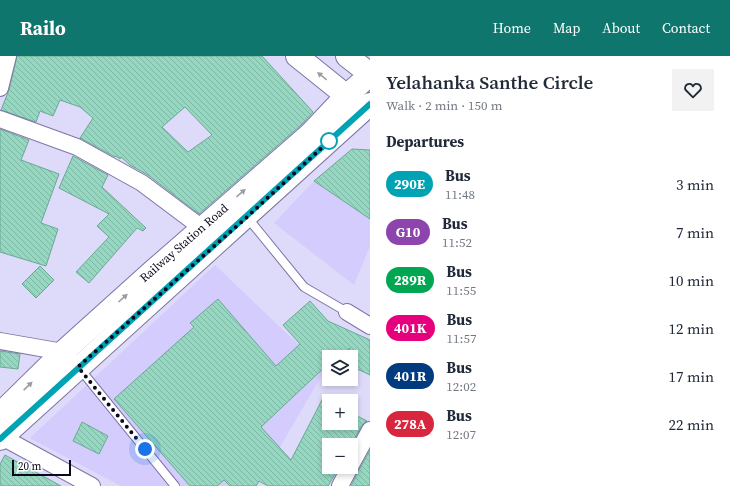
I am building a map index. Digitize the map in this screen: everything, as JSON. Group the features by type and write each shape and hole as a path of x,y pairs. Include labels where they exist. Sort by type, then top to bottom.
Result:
{"street":[{"path":"1,81 8,56"},
{"path":"297,56 346,96 368,109"},
{"path":"347,56 370,75"},
{"name":"Railway Station Road","path":"0,437 71,360 202,228 310,134 346,96 370,75"},
{"name":"Railway Station Road","path":"0,414 71,360 247,217 368,109"},
{"path":"0,120 77,147 142,183 202,228"},
{"path":"347,312 370,326"},
{"path":"0,341 71,360"},
{"path":"358,452 370,430"},
{"path":"0,437 92,486"},
{"path":"340,486 346,474"}],"lane":[{"path":"247,217 304,287 347,312"},
{"path":"71,360 175,486"}],"shaded area":[{"path":"314,181 370,219 370,246 354,285 274,223"},
{"path":"215,265 322,367 322,375 257,486 121,486 30,438"}],"building":[{"path":"17,56 262,56 313,112 301,125 199,214 148,175 130,165 121,157 120,159 116,156 115,157 80,138 93,118 80,107 60,100 53,116 40,111 36,122 1,110 9,90","holes":["185,107 212,135 188,152 162,127"]},
{"path":"0,129 29,140 21,160 59,174 41,223 58,229 46,266 0,252"},
{"path":"352,149 370,150 370,219 314,181"},
{"path":"73,156 108,175 102,187 146,228 143,231 137,228 89,283 76,272 109,237 97,226 109,214 59,188"},
{"path":"40,266 54,280 36,298 22,284"},
{"path":"218,299 276,366 300,344 283,325 310,301 328,321 370,340 370,375 358,369 358,350 349,350 350,348 348,350 322,350 322,370 261,427 291,460 322,400 322,430 358,430 358,416 367,421 362,425 355,438 322,438 322,474 335,474 328,486 268,486 259,481 256,486 230,486 224,480 217,486 190,486 114,399 194,327 190,323"},
{"path":"0,351 20,354 18,369 0,367"},
{"path":"82,422 108,436 99,454 73,441"},
{"path":"370,450 370,486 351,486"},
{"path":"5,455 61,486 0,486 0,464"}],"bus line":[{"name":"290E","path":"0,439 16,423 247,217 370,104"}],"route":[{"path":"145,449 78,367 247,217 329,141"}]}
